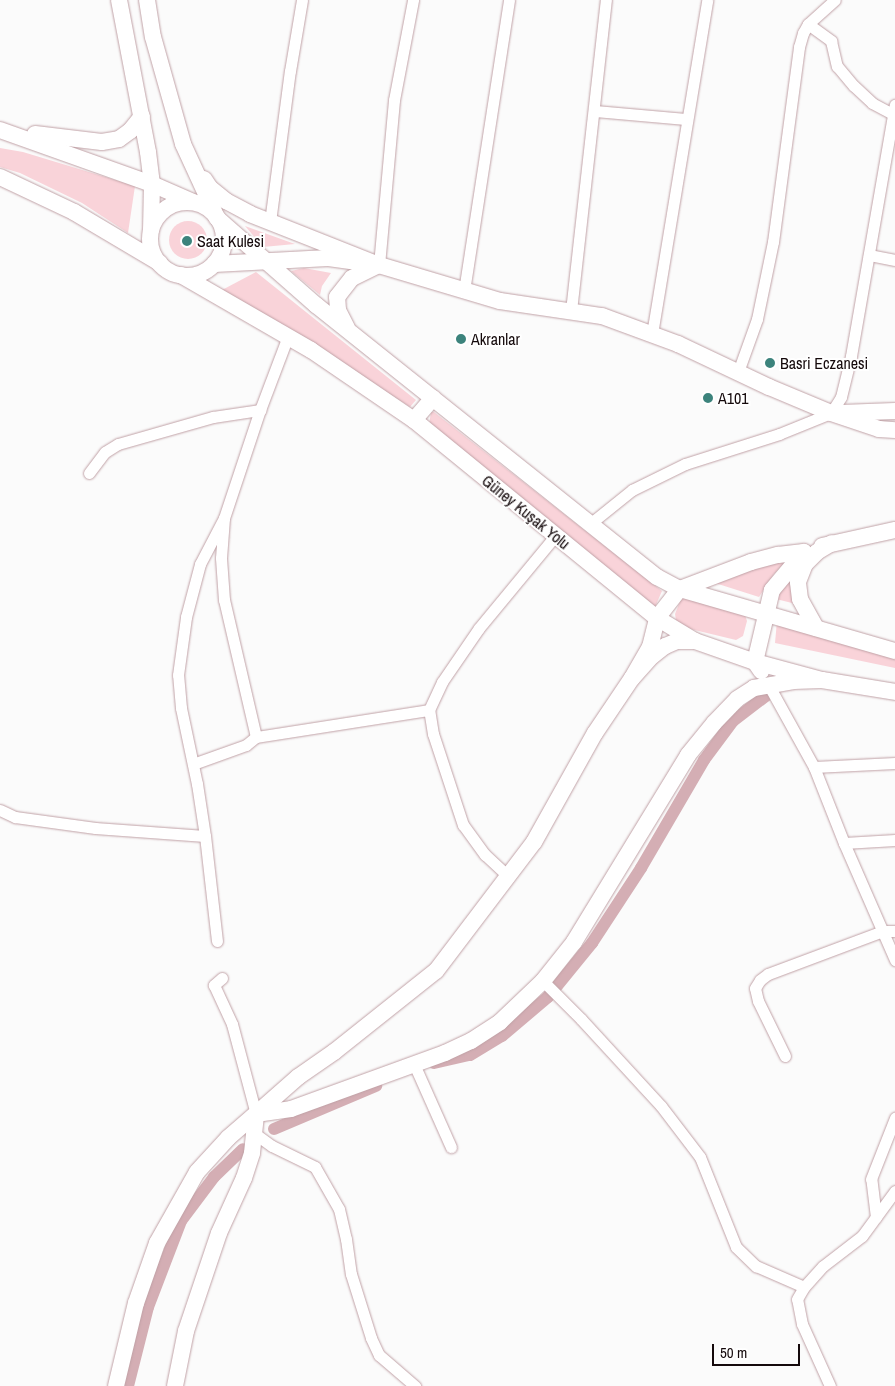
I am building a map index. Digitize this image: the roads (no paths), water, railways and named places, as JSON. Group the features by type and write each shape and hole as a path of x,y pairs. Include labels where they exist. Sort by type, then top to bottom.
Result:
{"main road":[{"path":"119,0 142,116 152,184 152,248 160,264"},
{"path":"0,177 74,212 169,271 181,275 193,275 205,271 214,264 221,253 224,241 222,229 182,144 153,37 147,0"},
{"path":"4,130 102,142 119,139 142,116"},
{"path":"4,130 152,184 198,203 209,209 217,218"},
{"path":"182,144 210,188 234,206 270,222 379,265 464,291 500,301 602,316 678,344 831,413 879,429 895,430"},
{"path":"151,230 156,219 164,210 174,204 198,203"},
{"name":"Güney Kuşak Yolu","path":"217,218 349,332 657,577 680,589 895,651"},
{"path":"214,264 328,258 379,265"},
{"path":"349,332 338,310 337,297 352,278 379,265"},
{"name":"Güney Kuşak Yolu","path":"181,275 288,336 414,420 657,618 695,641 755,662 822,680 895,692"},
{"path":"414,420 433,398"},
{"path":"831,413 895,410"},
{"path":"116,1386 136,1303 158,1243 197,1172 228,1138 298,1077 334,1052 436,971 510,877 534,842 595,733 632,678 650,647 657,618 680,589 751,562 778,555 804,552 832,543 895,530"},
{"path":"816,628 800,599 798,582 805,564 817,552 832,543"},
{"path":"768,684 755,662 765,614 772,590 804,552"},
{"path":"632,678 652,656 665,646 677,641 695,641"},
{"path":"256,1114 291,1109 414,1064 471,1041 506,1016 544,983 574,942 688,756 737,700 754,688 768,684 822,680"},
{"path":"175,1386 186,1331 219,1232 244,1178 252,1153 256,1114"}],"street":[{"path":"270,222 290,71 302,0"},
{"path":"379,265 394,100 412,0"},
{"path":"464,291 509,0"},
{"path":"571,311 595,112 606,0"},
{"path":"652,334 707,0"},
{"path":"738,372 757,319 774,242 798,47 808,24 835,0"},
{"path":"591,524 632,490 685,464 779,434 831,413 841,397 892,136 894,110 872,103 854,86 836,66 831,41 808,24"},
{"path":"595,112 686,119"},
{"path":"868,255 895,260"},
{"path":"217,940 205,836 181,708 178,675 186,617 200,564 224,518 260,410 288,336"},
{"path":"89,473 105,452 118,444 213,417 260,410"},
{"path":"224,518 221,558 224,600 256,737"},
{"path":"510,877 485,855 463,825 433,734 429,710 442,682 479,628 554,536"},
{"path":"768,684 814,767 844,843 895,960"},
{"path":"193,764 246,745 256,737 429,710"},
{"path":"814,767 895,763"},
{"path":"0,810 15,816 95,828 205,836"},
{"path":"844,843 895,840"},
{"path":"785,1056 758,1001 755,988 760,980 768,974 883,931 895,931"},
{"path":"222,978 214,985 232,1024 256,1114"},
{"path":"544,983 661,1106 700,1157 736,1247 756,1266 804,1287"},
{"path":"414,1064 451,1147"},
{"path":"876,1217 871,1178 895,1118"},
{"path":"254,1133 272,1146 315,1167 339,1209 351,1274 371,1338 379,1355 414,1386"},
{"path":"830,1386 802,1324 797,1300 804,1287 823,1266 862,1236 895,1191"}],"waterway":[{"path":"434,1063 470,1055 502,1036 548,997 592,943 641,868 704,760 733,721 767,695"},
{"path":"274,1129 376,1086"},
{"path":"128,1386 148,1307 181,1221 214,1177 243,1149"}],"place":[{"name":"Saat Kulesi","path":"187,241"},
{"name":"Akranlar","path":"461,339"},
{"name":"Basri Eczanesi","path":"770,363"},
{"name":"A101","path":"708,398"}]}
